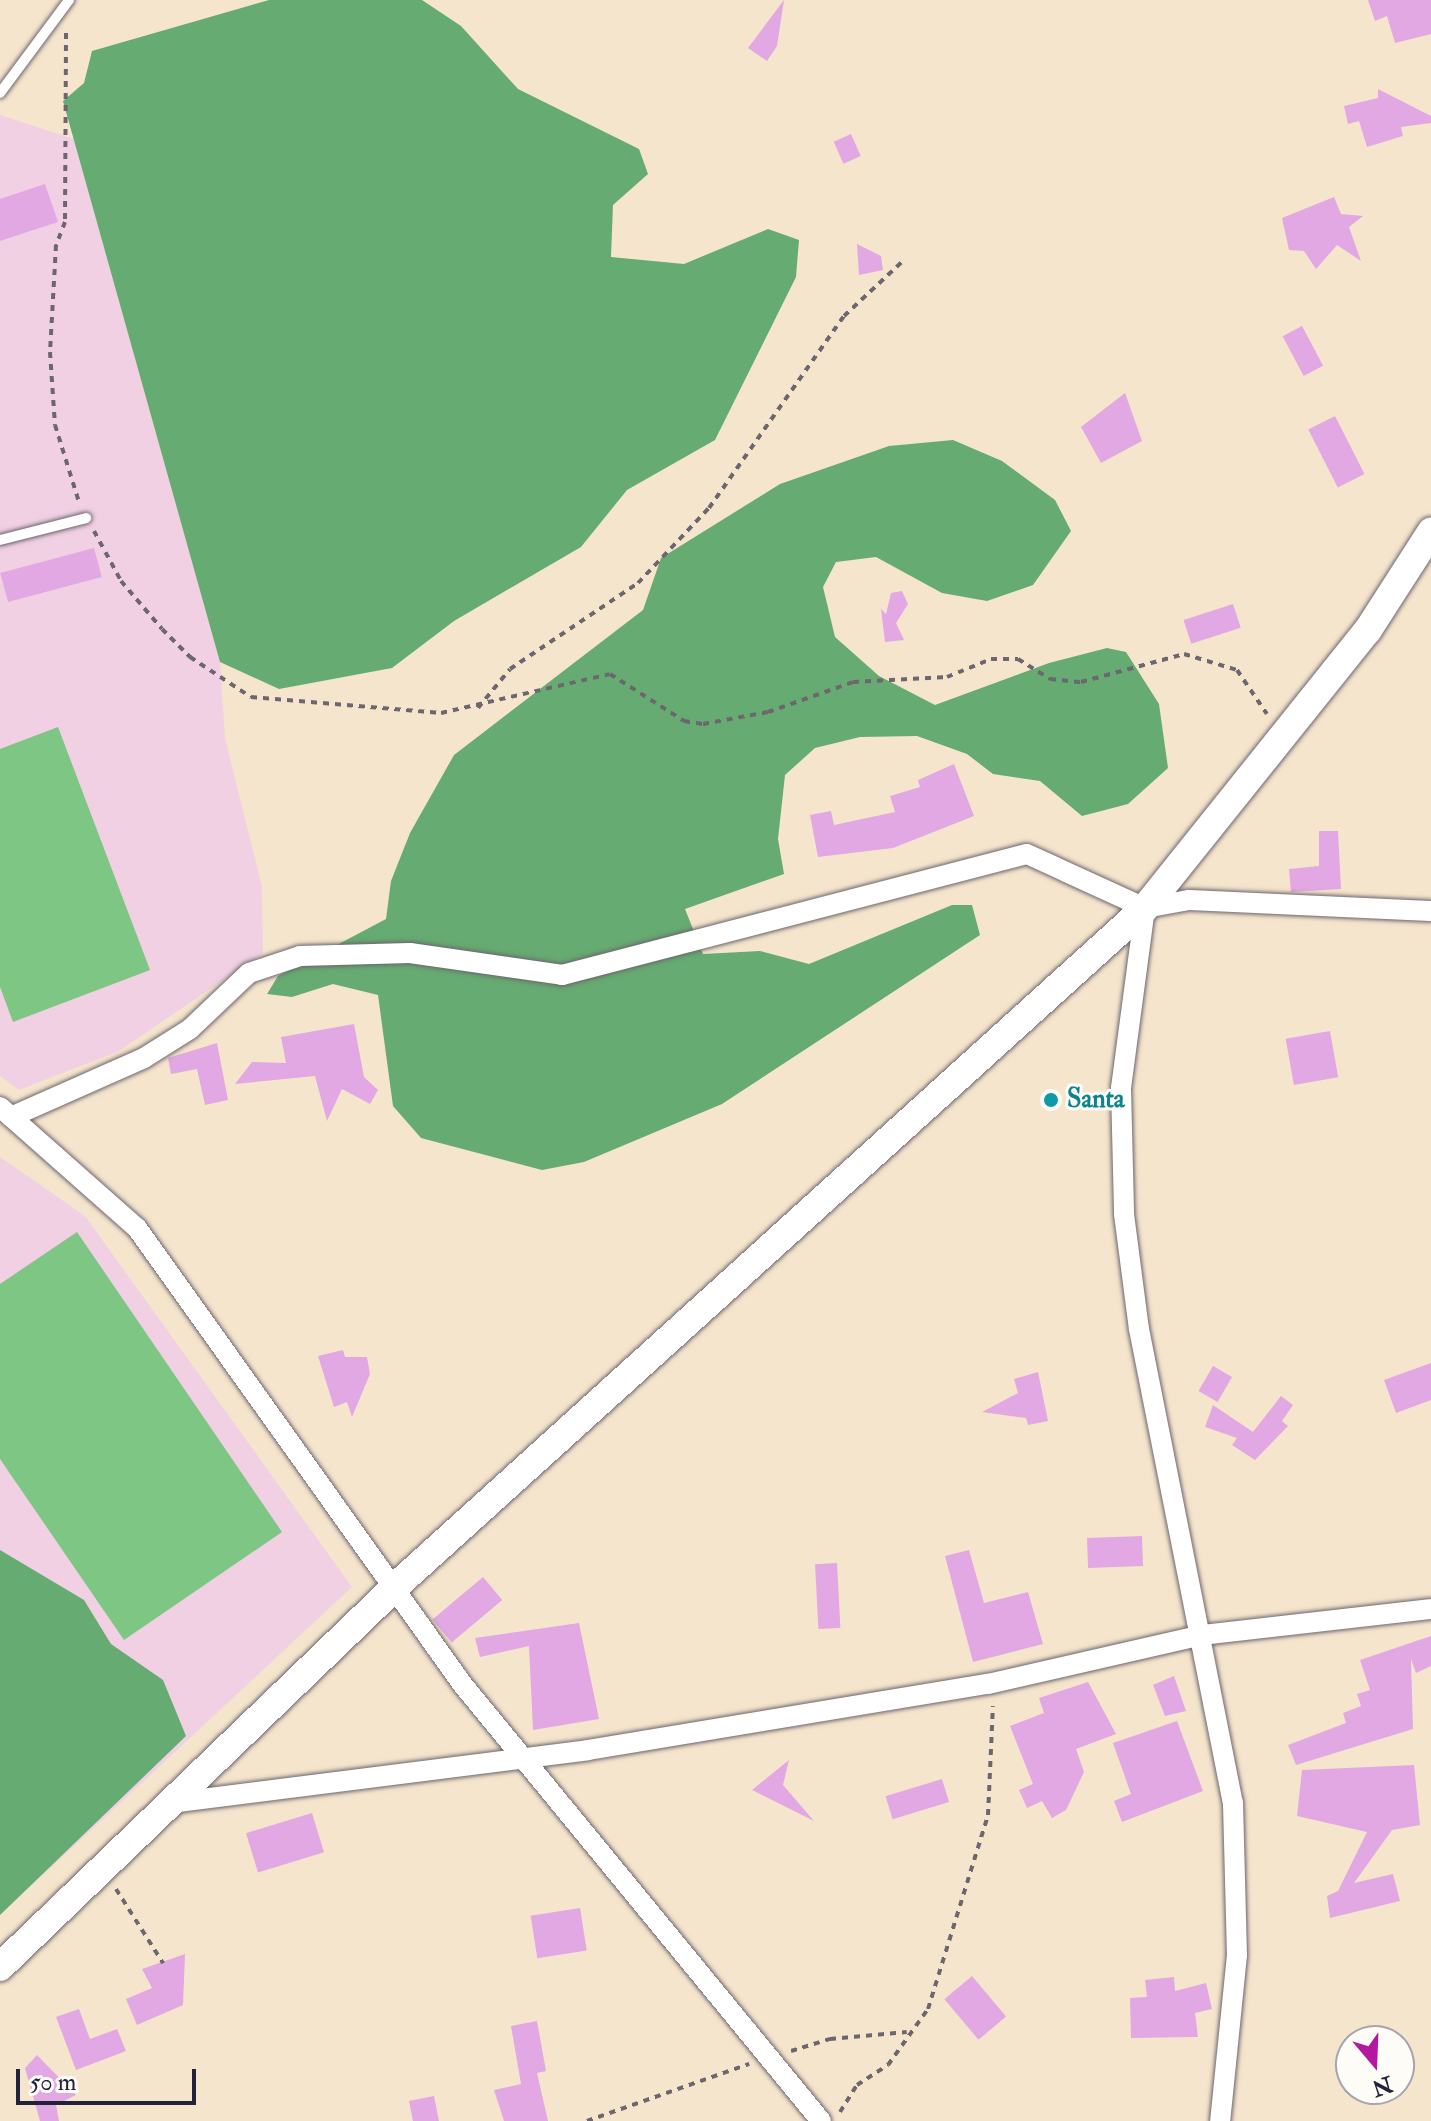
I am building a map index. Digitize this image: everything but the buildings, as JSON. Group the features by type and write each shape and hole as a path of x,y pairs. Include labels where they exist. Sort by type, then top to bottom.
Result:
{"main road":[{"path":"0,1967 178,1802 396,1586 1145,908 1368,630 1431,532"}],"street":[{"path":"821,2121 528,1758 463,1685 396,1586 137,1228 6,1112 144,1058 190,1029 249,973 300,956 410,953 562,975 1027,854 1145,908 1189,900 1431,911"},
{"path":"1145,908 1121,1088 1124,1214 1139,1329 1233,1803 1237,1955 1220,2121"},
{"path":"178,1802 528,1758 988,1684 1202,1635 1431,1609"}],"lane":[{"path":"0,93 69,0"},
{"path":"0,540 86,518"}],"path":[{"path":"67,28 65,222 55,257 50,352 55,425 86,518 121,581 190,657 251,697 441,713 478,708 610,674 684,721 703,724 768,712 853,682 947,677 991,659 1018,659 1050,679 1081,682 1184,654 1237,670 1282,735"},
{"path":"478,708 510,669 638,583 709,508 844,316 904,260"},
{"path":"834,2121 857,2085 888,2065 907,2032 928,2009 988,1815 996,1723 988,1684"},
{"path":"106,1869 163,1963"},
{"path":"587,2121 830,2039 907,2032"}],"shaded area":[{"path":"0,115 74,139 220,662 225,738 262,887 263,953 119,1051 19,1090 0,1076"},
{"path":"0,1157 85,1216 352,1587 0,1915"}],"green space":[{"path":"269,0 422,0 461,26 518,89 639,149 648,174 613,205 611,257 684,264 768,229 799,240 796,277 715,440 627,490 581,547 454,621 392,668 279,689 220,662 63,101 84,83 92,51"},
{"path":"953,440 1002,461 1055,500 1071,531 1033,585 987,601 942,593 876,557 836,562 823,587 835,637 879,676 935,705 1049,663 1107,648 1126,652 1159,704 1168,768 1128,804 1082,816 1040,781 993,774 967,754 917,736 860,737 815,748 785,775 778,839 784,874 685,909 703,954 760,951 809,964 952,905 972,905 980,935 722,1104 584,1162 542,1170 421,1138 393,1106 378,995 333,984 292,997 267,994 278,976 386,919 391,881 410,833 454,755 643,610 661,558 780,484 889,446"},
{"path":"58,727 150,970 13,1022 0,987 0,749"},
{"path":"77,1232 282,1532 124,1640 0,1459 0,1284"},
{"path":"0,1550 84,1600 111,1644 163,1680 186,1736 0,1915"}],"place":[{"name":"Santa","path":"1051,1100"}]}
